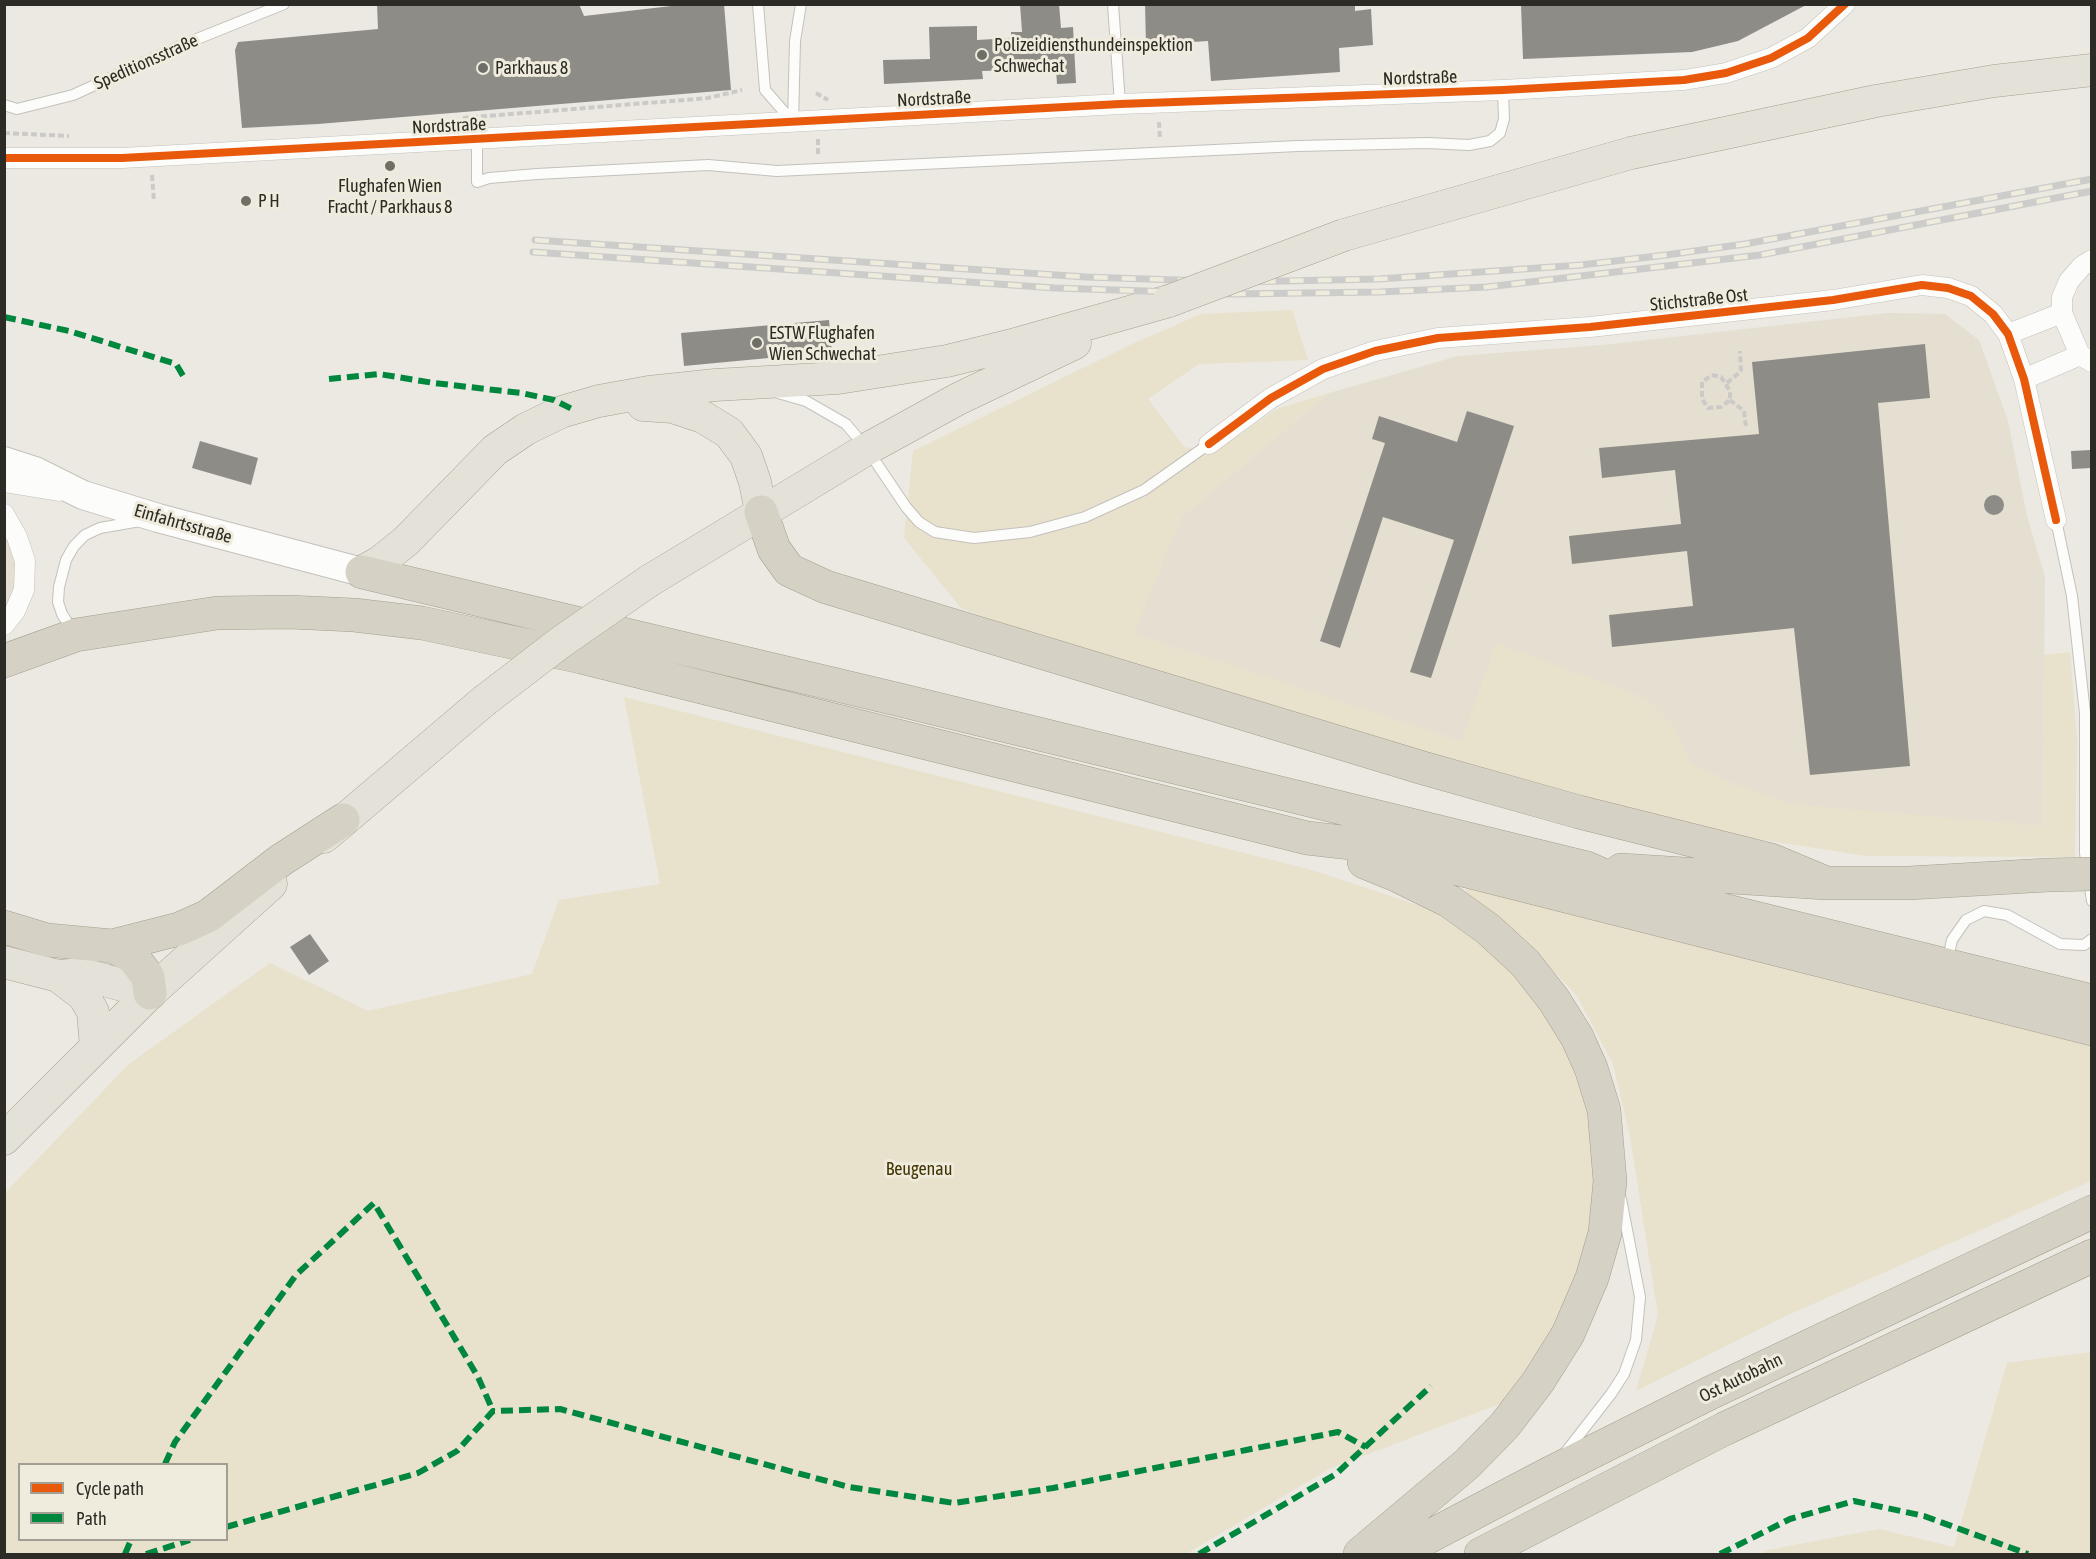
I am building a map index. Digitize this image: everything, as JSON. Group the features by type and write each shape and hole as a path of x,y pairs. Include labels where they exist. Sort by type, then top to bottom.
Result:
{"highway":[{"path":"761,512 774,549 789,570 826,587 1423,768 1579,812 1772,860 1826,883"},
{"path":"362,572 908,702 1587,868 1630,887 2091,1001"},
{"path":"4,662 76,635 217,613 321,613 422,623 581,657 1307,838 1359,844 2091,1029"},
{"path":"4,927 47,940 112,946 179,929 208,916 281,860 343,820"},
{"path":"1307,838 1396,875 1449,902 1488,929 1518,956 1554,1000 1577,1037 1591,1068 1604,1110 1610,1181 1605,1233 1592,1278 1568,1334 1538,1382 1505,1425 1467,1464 1360,1554"},
{"path":"1587,868 1826,883 1909,883 2091,874"},
{"path":"112,946 133,957 148,976 150,993"},
{"name":"Ost Autobahn","path":"1396,1554 1548,1474 1710,1393 2091,1212"},
{"path":"1481,1554 1724,1429 2091,1256"}],"main road":[{"path":"4,1138 150,993 343,820 484,701 561,642 649,581 867,448 958,399 1169,300 1344,234 1631,153 1876,101 1994,81 2091,70"},
{"path":"362,572 380,562 406,541 503,445 526,429 561,412 599,401 649,392 716,385 838,378 947,361 1016,344 1169,300"},
{"path":"599,401 673,407 703,417 729,433 746,456 755,482 761,512"},
{"path":"4,962 58,976 83,974 150,993"},
{"path":"58,976 84,996 93,1012 96,1047"}],"street":[{"name":"Nordstraße","path":"4,158 122,158 1120,104 1503,90 1684,80 1726,73 1771,58 1808,38 1845,4"},
{"path":"2024,379 2086,358 2062,313 2062,297 2069,281 2082,266 2091,260"},
{"name":"Stichstraße Ost","path":"1209,444 1271,398 1323,369 1375,351 1438,338 1590,327 1810,303 1922,285 1948,288 1971,296 1993,315 2008,334 2024,379 2056,520"},
{"path":"2008,334 2062,313"},
{"path":"4,461 34,471 83,495"},
{"name":"Einfahrtsstraße","path":"4,482 83,495 158,518 362,572"},
{"path":"4,514 17,537 25,561 24,590 15,611 4,625"},
{"path":"4,649 76,635"}],"lane":[{"name":"Speditionsstraße","path":"4,105 17,109 73,95 182,45 284,4"},
{"path":"758,4 765,90 793,122"},
{"path":"793,122 795,41 801,4"},
{"path":"1113,4 1120,104"},
{"path":"477,139 477,182 489,178 537,174 708,165 777,171 1298,146 1469,144 1490,141 1500,134 1504,125 1503,90"},
{"path":"716,385 770,391 806,401 846,424 867,448 906,507 919,522 935,532 974,538 1030,532 1084,517 1144,490 1209,444"},
{"path":"76,635 62,614 58,602 59,587 66,560 74,546 85,536 100,528 158,518"},
{"path":"2056,520 2072,596 2085,713 2085,853 2091,901"},
{"path":"1947,964 1952,940 1966,920 1984,911 2007,915 2060,944 2084,945 2091,939"},
{"path":"1548,1474 1611,1394 1624,1374 1636,1340 1640,1297 1637,1275 1604,1110"}],"path":[{"path":"458,118 731,97 742,90"},
{"path":"813,90 816,98"},
{"path":"1159,115 1161,153"},
{"path":"817,131 818,169"},
{"path":"4,133 78,137"},
{"path":"1726,383 1741,372 1740,351"},
{"path":"1712,375 1721,377 1730,391 1730,400 1721,407 1708,408 1702,399 1702,382 1712,375"},
{"path":"1730,400 1744,411 1746,427"}],"shaded area":[{"path":"1888,313 1945,314 1979,340 2008,421 2027,516 2045,577 2042,826 1791,805 1727,781 1690,763 1674,726 1461,741 1133,634 1181,517 1329,393 1458,356 1602,345"},
{"path":"5,533 17,566 17,587 5,611"}],"green space":[{"path":"1292,310 1308,360 1199,364 1148,399 1184,447 1214,451 1277,409 1329,393 1181,517 1134,634 1461,741 1496,643 1648,699 1674,726 1690,763 1727,781 1790,804 2042,826 2044,655 2070,652 2077,740 2075,857 1866,856 1745,837 1620,809 1029,635 961,608 904,538 913,451 1132,344 1201,314"},
{"name":"Beugenau","path":"624,697 1312,870 1430,909 1504,961 1550,1016 1577,1077 1596,1139 1597,1209 1582,1269 1555,1338 1510,1400 1329,1469 1186,1554 5,1554 4,1194 129,1064 270,963 368,1011 532,974 559,900 660,884"},
{"path":"1467,887 2091,1046 2091,1181 1788,1315 1636,1391 1658,1315 1630,1136 1613,1064 1577,996 1525,940 1464,896"},
{"path":"2091,1352 2091,1554 1760,1554 1768,1550 1879,1529 1954,1547 2007,1363"}],"building":[{"name":"Parkhaus 8","path":"377,4 579,4 584,16 689,4 724,4 731,90 318,124 242,128 235,50 238,42 378,29"},
{"path":"1020,4 1059,4 1061,28 1073,27 1076,83 1057,84 1056,69 982,71 983,79 884,84 883,60 930,59 929,27 977,26 977,40 1011,38 1011,32 1022,32"},
{"path":"1145,4 1355,4 1355,11 1371,9 1373,45 1339,48 1340,72 1211,81 1208,41 1146,45"},
{"path":"1808,4 1738,41 1692,52 1523,59 1521,5"},
{"name":"ESTW Flughafen Wien Schwechat","path":"829,320 832,352 684,366 681,333"},
{"path":"1925,344 1930,398 1878,403 1910,766 1810,775 1794,628 1612,647 1609,615 1693,606 1687,551 1572,564 1569,536 1681,524 1675,470 1602,478 1599,448 1759,434 1752,362"},
{"path":"1467,411 1514,426 1431,678 1410,672 1454,540 1383,517 1340,648 1320,641 1385,443 1372,439 1379,416 1457,442"},
{"path":"200,441 258,458 251,485 192,468"},
{"path":"2091,450 2091,468 2072,469 2071,451"},
{"path":"1994,495 2001,498 2004,505 2001,512 1994,515 1987,512 1984,505 1987,498"},
{"path":"310,934 329,961 309,975 290,947"}],"railway":[{"path":"535,240 1086,277 1236,282 1379,279 1581,265 1745,244 2092,179"},
{"path":"533,252 1055,288 1234,294 1380,292 1487,287 1760,255 2092,191"}],"marked path":[{"path":"4,317 69,331 176,364 185,379"},
{"path":"329,379 379,374 521,393 554,400 572,409"},
{"path":"165,1463 175,1442 296,1275 374,1203 478,1377 493,1411"},
{"path":"1199,1554 1336,1474 1431,1386"},
{"path":"228,1526 418,1473 457,1451 493,1411 560,1409 849,1487 954,1503 1053,1488 1338,1432 1366,1447"},
{"path":"1720,1554 1790,1519 1854,1501 1924,1516 2028,1554"},
{"path":"125,1554 131,1541"},
{"path":"146,1554 187,1541"}],"cycle path":[{"path":"4,158 122,158 1120,104 1503,90 1684,80 1726,73 1771,58 1808,38 1845,4"},
{"path":"1209,444 1271,398 1323,369 1375,351 1438,338 1590,327 1833,300 1922,285 1948,288 1971,296 1993,314 2008,334 2024,379 2056,520"}],"place":[{"name":"Polizeidiensthundeinspektion Schwechat","path":"982,55"},
{"name":"Parkhaus 8","path":"483,68"},
{"name":"Flughafen Wien Fracht / Parkhaus 8","path":"390,166"},
{"name":"P H","path":"246,201"},
{"name":"ESTW Flughafen Wien Schwechat","path":"757,343"}]}
